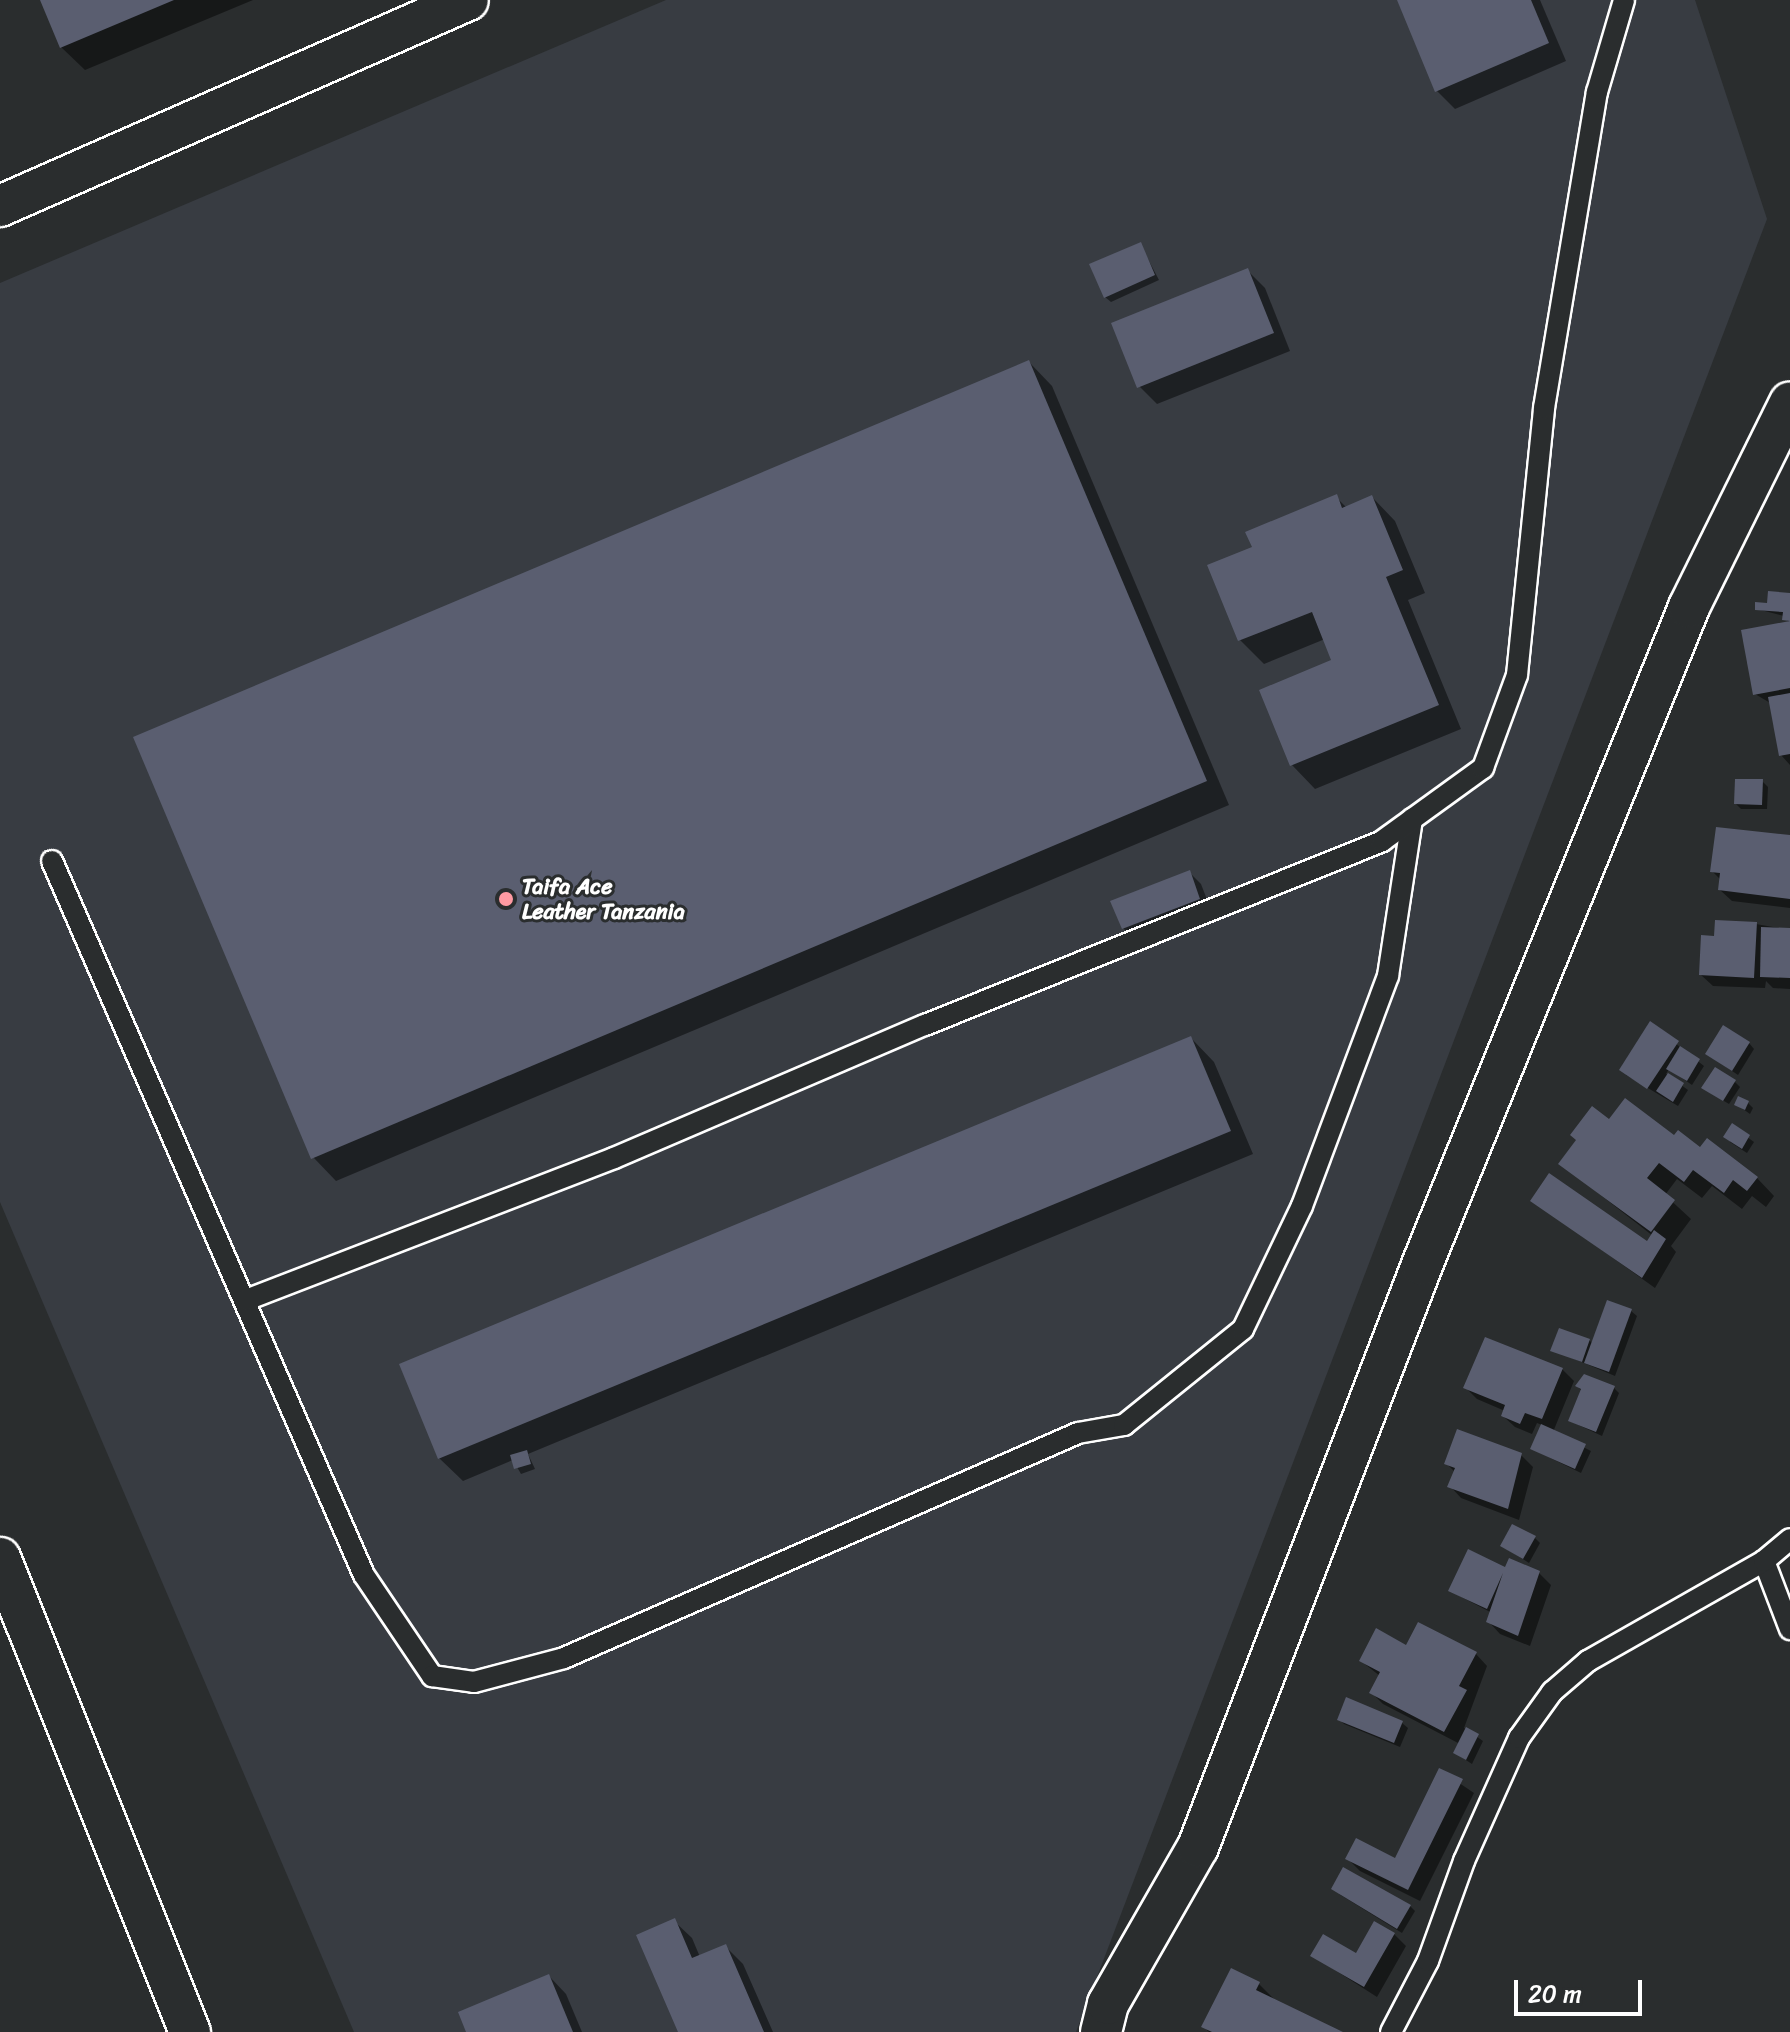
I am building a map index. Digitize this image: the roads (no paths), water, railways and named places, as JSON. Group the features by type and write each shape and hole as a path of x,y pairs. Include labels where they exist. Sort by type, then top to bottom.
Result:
{"street":[{"path":"0,206 468,0"},
{"path":"1101,2032 1108,2004 1198,1847 1422,1265 1683,622 1790,403"},
{"path":"0,1558 190,2032"}],"lane":[{"path":"246,1300 614,1158 954,1013 1382,841 1483,768 1517,675 1544,408 1597,92 1624,0"},
{"path":"52,861 364,1575 432,1676 474,1682 564,1658 1078,1433 1124,1425 1243,1329 1302,1206 1388,976 1412,819"},
{"path":"1391,2032 1428,1961 1464,1861 1519,1738 1552,1692 1588,1661 1764,1561 1790,1539"},
{"path":"1764,1561 1790,1629"}],"place":[{"name":"Taifa Ace Leather Tanzania","path":"506,899"}]}
